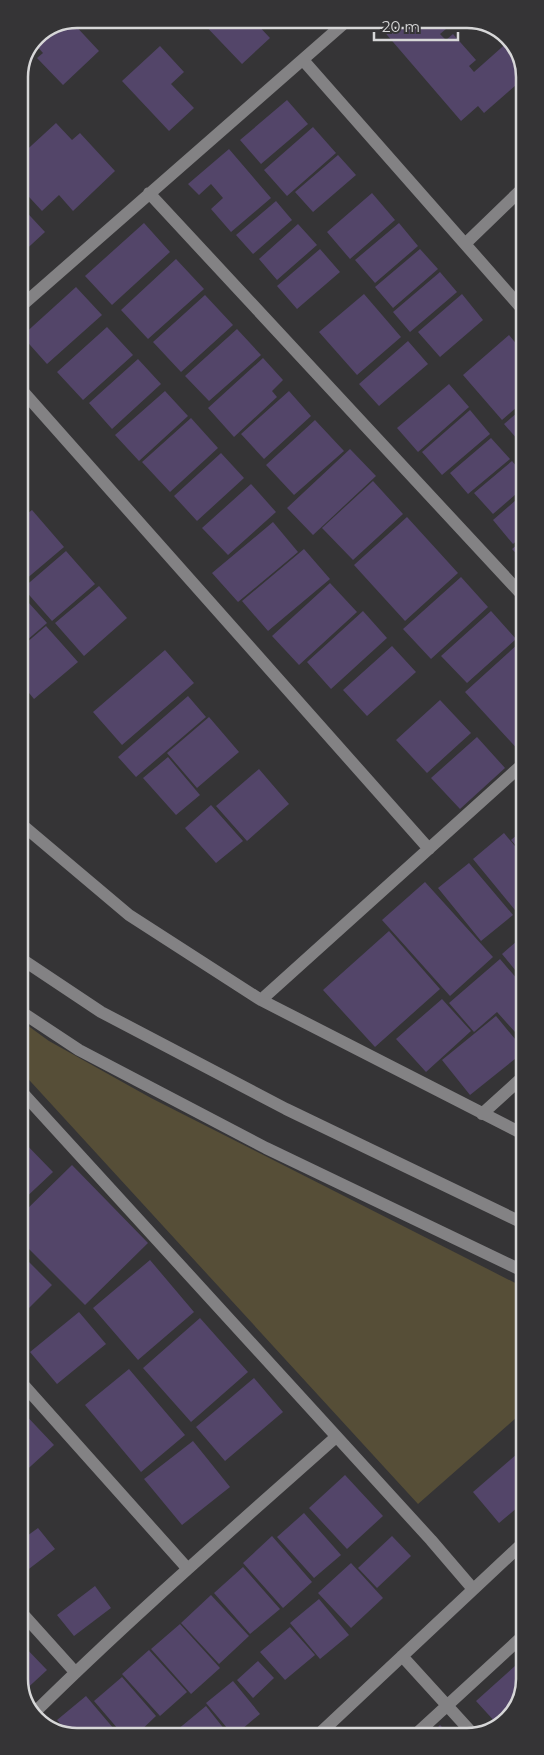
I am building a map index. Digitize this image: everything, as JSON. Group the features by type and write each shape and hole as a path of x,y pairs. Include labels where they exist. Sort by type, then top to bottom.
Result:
{"street":[{"path":"28,300 339,28"},
{"path":"303,60 516,302"},
{"path":"149,193 516,588"},
{"path":"465,244 516,194"},
{"path":"28,397 429,849"},
{"path":"261,1000 516,770"},
{"path":"28,830 129,915 261,1000 516,1131"},
{"path":"28,963 101,1012 286,1109 516,1220"},
{"path":"28,1016 79,1050 266,1148 516,1268"},
{"path":"482,1114 516,1082"},
{"path":"28,1099 473,1589"},
{"path":"28,1390 187,1568"},
{"path":"38,1709 187,1568 336,1437"},
{"path":"326,1728 516,1549"},
{"path":"28,1621 75,1672"},
{"path":"423,1728 516,1642"},
{"path":"402,1656 468,1728"}],"shaded area":[{"path":"28,1026 49,1041 151,1098 516,1283 516,1418 418,1504 28,1079"}],"building":[{"path":"67,28 78,28 99,51 63,85 37,58 43,53 38,47 42,42 49,36"},
{"path":"208,28 261,28 270,38 242,64"},
{"path":"381,28 447,28 440,34 446,40 453,34 476,60 469,66 474,72 505,45 515,64 516,85 484,113 478,106 461,121"},
{"path":"160,46 184,72 171,84 194,108 169,131 122,81"},
{"path":"287,100 308,124 261,164 240,140"},
{"path":"56,123 72,140 80,133 115,171 73,211 59,195 42,211 28,196 28,149"},
{"path":"313,127 336,153 287,196 264,170"},
{"path":"229,149 271,198 231,232 211,209 223,198 211,184 199,195 188,184"},
{"path":"338,155 356,175 313,212 295,192"},
{"path":"372,193 395,220 350,259 327,232"},
{"path":"276,201 292,220 253,254 236,235"},
{"path":"28,214 45,232 28,248"},
{"path":"144,223 170,252 112,305 85,276"},
{"path":"399,223 418,246 375,283 355,260"},
{"path":"298,224 317,245 277,280 259,259"},
{"path":"320,249 340,272 297,309 277,286"},
{"path":"420,249 438,269 393,308 375,287"},
{"path":"176,259 204,289 148,339 121,310"},
{"path":"440,272 457,292 410,332 393,312"},
{"path":"76,287 102,315 47,364 28,343 28,331"},
{"path":"364,294 401,337 357,375 319,332"},
{"path":"462,294 483,320 440,357 418,332"},
{"path":"205,295 233,325 181,372 153,342"},
{"path":"107,327 133,355 83,400 57,372"},
{"path":"237,329 261,355 209,401 185,376"},
{"path":"509,335 516,343 516,408 502,420 463,375"},
{"path":"408,341 428,364 379,406 359,384"},
{"path":"263,358 283,380 272,391 277,397 234,437 208,408"},
{"path":"138,359 161,384 112,429 89,403"},
{"path":"449,384 469,407 418,452 397,428"},
{"path":"165,391 188,416 139,461 115,435"},
{"path":"289,391 311,416 264,459 241,434"},
{"path":"470,410 490,434 442,475 422,452"},
{"path":"516,414 516,438 504,424"},
{"path":"191,418 218,448 170,492 142,462"},
{"path":"315,420 344,451 294,495 266,465"},
{"path":"491,438 510,459 468,494 450,473"},
{"path":"350,449 376,476 313,535 287,508"},
{"path":"221,453 244,478 197,521 174,496"},
{"path":"512,461 516,466 516,494 493,514 474,493"},
{"path":"373,481 403,514 353,560 322,528"},
{"path":"251,484 276,512 228,555 202,528"},
{"path":"516,500 516,541 513,544 493,520"},
{"path":"32,510 64,547 28,577 28,513"},
{"path":"407,517 458,573 405,621 354,565"},
{"path":"273,522 298,552 238,602 212,573"},
{"path":"304,549 330,579 268,631 242,601"},
{"path":"66,551 95,584 52,621 28,594 28,584"},
{"path":"461,577 488,607 431,659 403,629"},
{"path":"330,583 357,612 299,665 272,636"},
{"path":"99,586 127,618 84,656 55,623"},
{"path":"28,602 47,623 28,639"},
{"path":"363,611 387,638 331,689 307,662"},
{"path":"491,611 516,639 467,683 441,656"},
{"path":"46,626 78,662 34,699 28,692 28,641"},
{"path":"392,646 416,672 367,716 343,690"},
{"path":"516,646 516,747 465,692"},
{"path":"165,650 194,683 122,745 93,712"},
{"path":"188,696 206,717 136,777 118,757"},
{"path":"440,700 471,733 427,773 396,740"},
{"path":"209,717 239,752 197,788 167,753"},
{"path":"477,737 505,768 460,809 431,778"},
{"path":"168,757 200,795 176,815 143,778"},
{"path":"259,769 289,804 247,841 216,806"},
{"path":"211,805 243,841 216,863 185,828"},
{"path":"504,833 516,847 516,911 473,859"},
{"path":"516,836 516,846 511,840"},
{"path":"469,863 513,915 481,941 438,888"},
{"path":"425,882 493,957 450,996 382,920"},
{"path":"389,931 440,989 375,1047 323,990"},
{"path":"516,942 516,971 502,954"},
{"path":"500,959 516,978 516,1033 497,1012 474,1032 449,1003"},
{"path":"442,999 471,1031 426,1072 396,1039"},
{"path":"496,1016 516,1040 516,1058 470,1095 442,1060"},
{"path":"28,1146 53,1172 28,1195"},
{"path":"72,1165 148,1243 85,1305 28,1248 28,1208"},
{"path":"150,1260 194,1312 138,1360 93,1308"},
{"path":"28,1261 52,1285 28,1309"},
{"path":"79,1312 106,1344 57,1384 30,1352"},
{"path":"200,1318 248,1372 191,1422 143,1368"},
{"path":"129,1369 185,1435 141,1472 85,1405"},
{"path":"254,1378 283,1412 225,1461 196,1427"},
{"path":"28,1417 54,1445 28,1469"},
{"path":"193,1441 230,1487 182,1525 144,1479"},
{"path":"516,1455 516,1509 499,1523 473,1492"},
{"path":"345,1475 383,1516 347,1549 309,1508"},
{"path":"304,1513 341,1555 314,1578 277,1537"},
{"path":"38,1528 55,1549 28,1570 28,1535"},
{"path":"272,1536 312,1582 283,1608 243,1563"},
{"path":"392,1536 411,1556 377,1588 358,1568"},
{"path":"351,1563 383,1598 351,1628 318,1593"},
{"path":"243,1567 280,1609 250,1634 214,1593"},
{"path":"95,1586 111,1608 74,1636 57,1615"},
{"path":"211,1595 249,1636 219,1664 181,1623"},
{"path":"319,1599 349,1635 320,1659 290,1623"},
{"path":"180,1624 220,1668 191,1694 151,1649"},
{"path":"290,1627 315,1655 285,1680 260,1652"},
{"path":"28,1650 47,1670 28,1687"},
{"path":"149,1650 187,1692 160,1716 122,1674"},
{"path":"258,1661 274,1678 253,1698 237,1680"},
{"path":"516,1665 516,1688 511,1700 502,1713 493,1720 476,1701"},
{"path":"122,1677 156,1716 144,1727 116,1727 94,1701"},
{"path":"233,1681 260,1714 244,1727 227,1727 206,1703"},
{"path":"86,1696 112,1727 64,1726 57,1720"},
{"path":"206,1706 223,1727 180,1727"}]}
